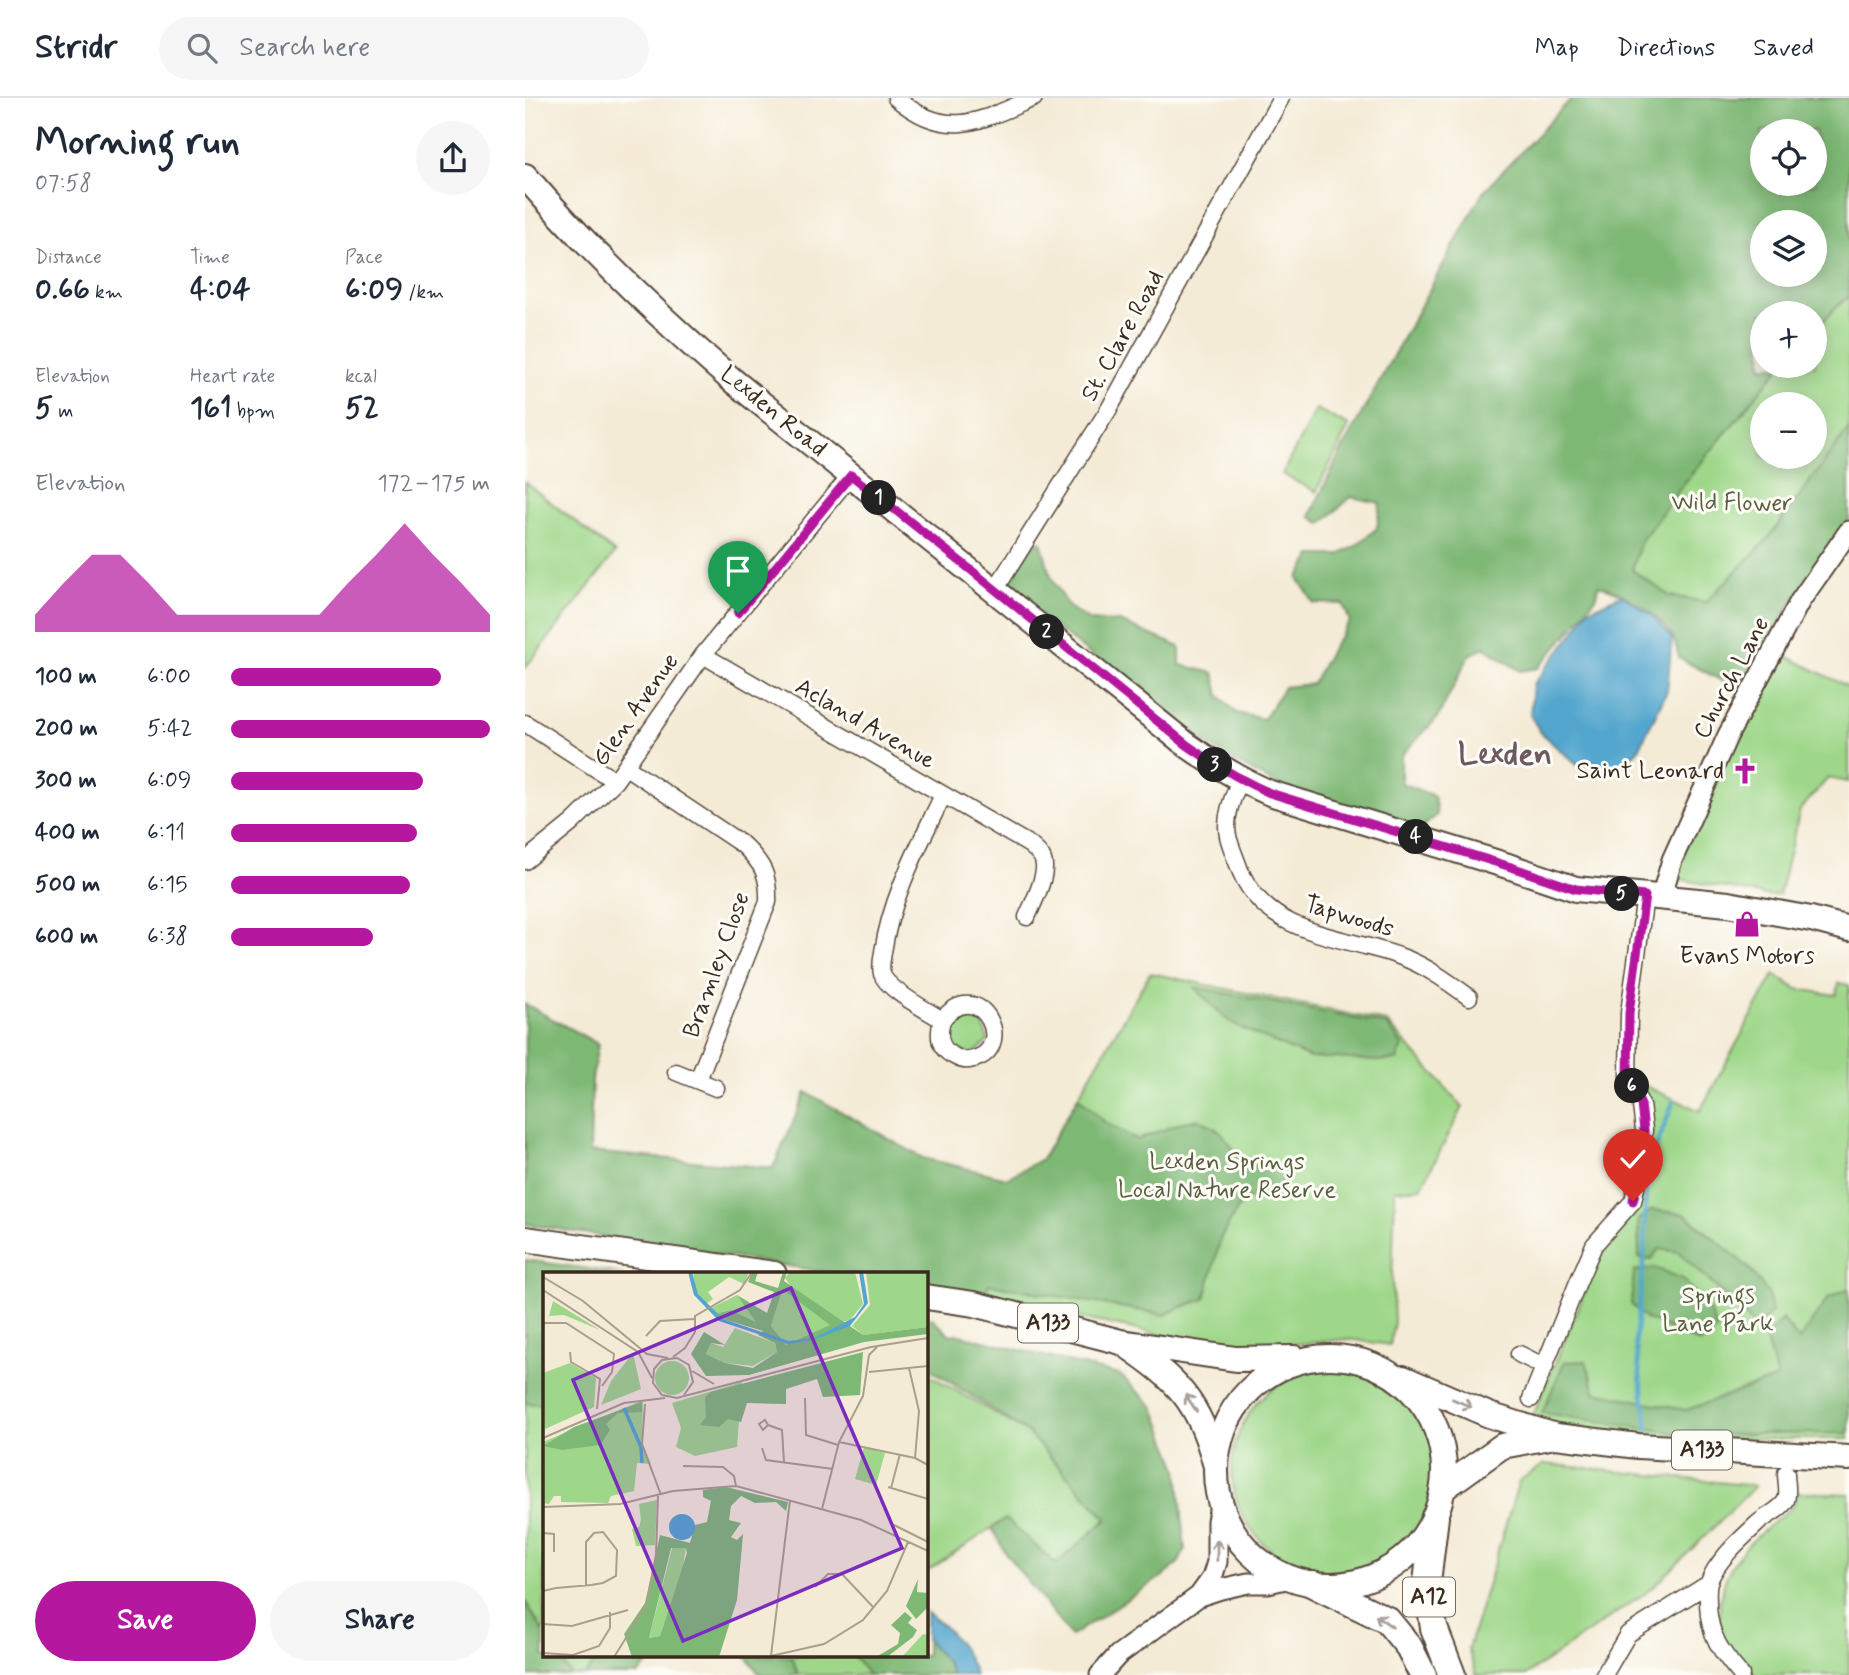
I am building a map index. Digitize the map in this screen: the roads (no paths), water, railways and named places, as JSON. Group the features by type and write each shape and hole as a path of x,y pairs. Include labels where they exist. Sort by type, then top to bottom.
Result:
{"highway":[{"name":"A12","path":"1435,1517 1427,1582 1434,1628 1452,1675"},
{"name":"A12","path":"1301,1581 1387,1620 1409,1647 1423,1675"}],"main road":[{"name":"Lexden Road","path":"525,176 563,220 619,277 675,331 740,387 1220,769 1270,793 1576,889 1728,904 1775,911 1849,929"},
{"path":"525,1239 760,1272"},
{"name":"A133","path":"927,1297 974,1304 1122,1342 1235,1359 1309,1358"},
{"name":"A133","path":"1122,1342 1148,1360 1181,1389 1199,1414 1216,1467"},
{"path":"1332,1356 1354,1359 1377,1366 1397,1378 1424,1405 1435,1424 1444,1458 1444,1488 1435,1517 1422,1539 1408,1555 1391,1568 1348,1584 1301,1581 1264,1564 1246,1548 1233,1531 1221,1500 1216,1467 1220,1439 1237,1404 1262,1379 1282,1367 1309,1358 1332,1356"},
{"name":"A133","path":"1377,1366 1489,1415 1556,1436 1637,1446 1849,1458"},
{"name":"A133","path":"1444,1488 1502,1446 1556,1436"}],"street":[{"path":"896,98 924,117 959,124 980,121 1034,98"},
{"name":"St. Clare Road","path":"995,590 1109,409 1281,98"},
{"name":"Glen Avenue","path":"525,861 572,823 627,767 703,655 851,475"},
{"name":"Church Lane","path":"1653,897 1728,734 1800,601 1849,531"},
{"name":"Acland Avenue","path":"703,655 1030,845 1042,857 1045,867 1027,917"},
{"path":"525,723 615,781"},
{"name":"Bramley Close","path":"627,767 743,845 757,858 765,871 769,886 768,902 698,1080"},
{"name":"Tapwoods","path":"1240,780 1230,805 1227,834 1241,876 1263,905 1284,921 1312,932 1399,956 1428,969 1469,997"},
{"path":"942,1020 888,983 882,975 881,966 886,929 906,874 943,795"},
{"path":"1531,1399 1594,1245 1633,1201 1642,1160 1644,1130 1641,1105 1628,1078 1629,1013 1653,897"},
{"path":"676,1072 716,1088"},
{"path":"1518,1354 1545,1367"},
{"path":"1604,1675 1628,1634 1708,1584 1731,1549 1760,1520 1783,1504 1787,1497 1786,1473"},
{"path":"1100,1675 1118,1655 1199,1596 1212,1578 1216,1562 1217,1521 1221,1500"},
{"path":"1199,1596 1248,1583 1301,1581"},
{"path":"1708,1584 1709,1622 1713,1635 1725,1657 1741,1675"}],"water":[{"path":"1621,595 1652,615 1672,638 1667,691 1639,749 1619,770 1577,765 1541,733 1530,715 1533,685 1588,610"},
{"path":"927,1613 956,1639 975,1675 952,1675 946,1661 927,1640"}],"waterway":[{"path":"1648,1430 1635,1341 1644,1262 1646,1184 1654,1153 1674,1100"}],"place":[{"name":"Saint Leonard","path":"1745,771"},
{"name":"Evans Motors","path":"1747,924"}],"district":[{"name":"Lexden","path":"1505,755"}],"park label":[{"name":"Wild Flower","path":"1732,503"},
{"name":"Lexden Springs Local Nature Reserve","path":"1227,1176"},
{"name":"Springs Lane Park","path":"1718,1310"}]}
